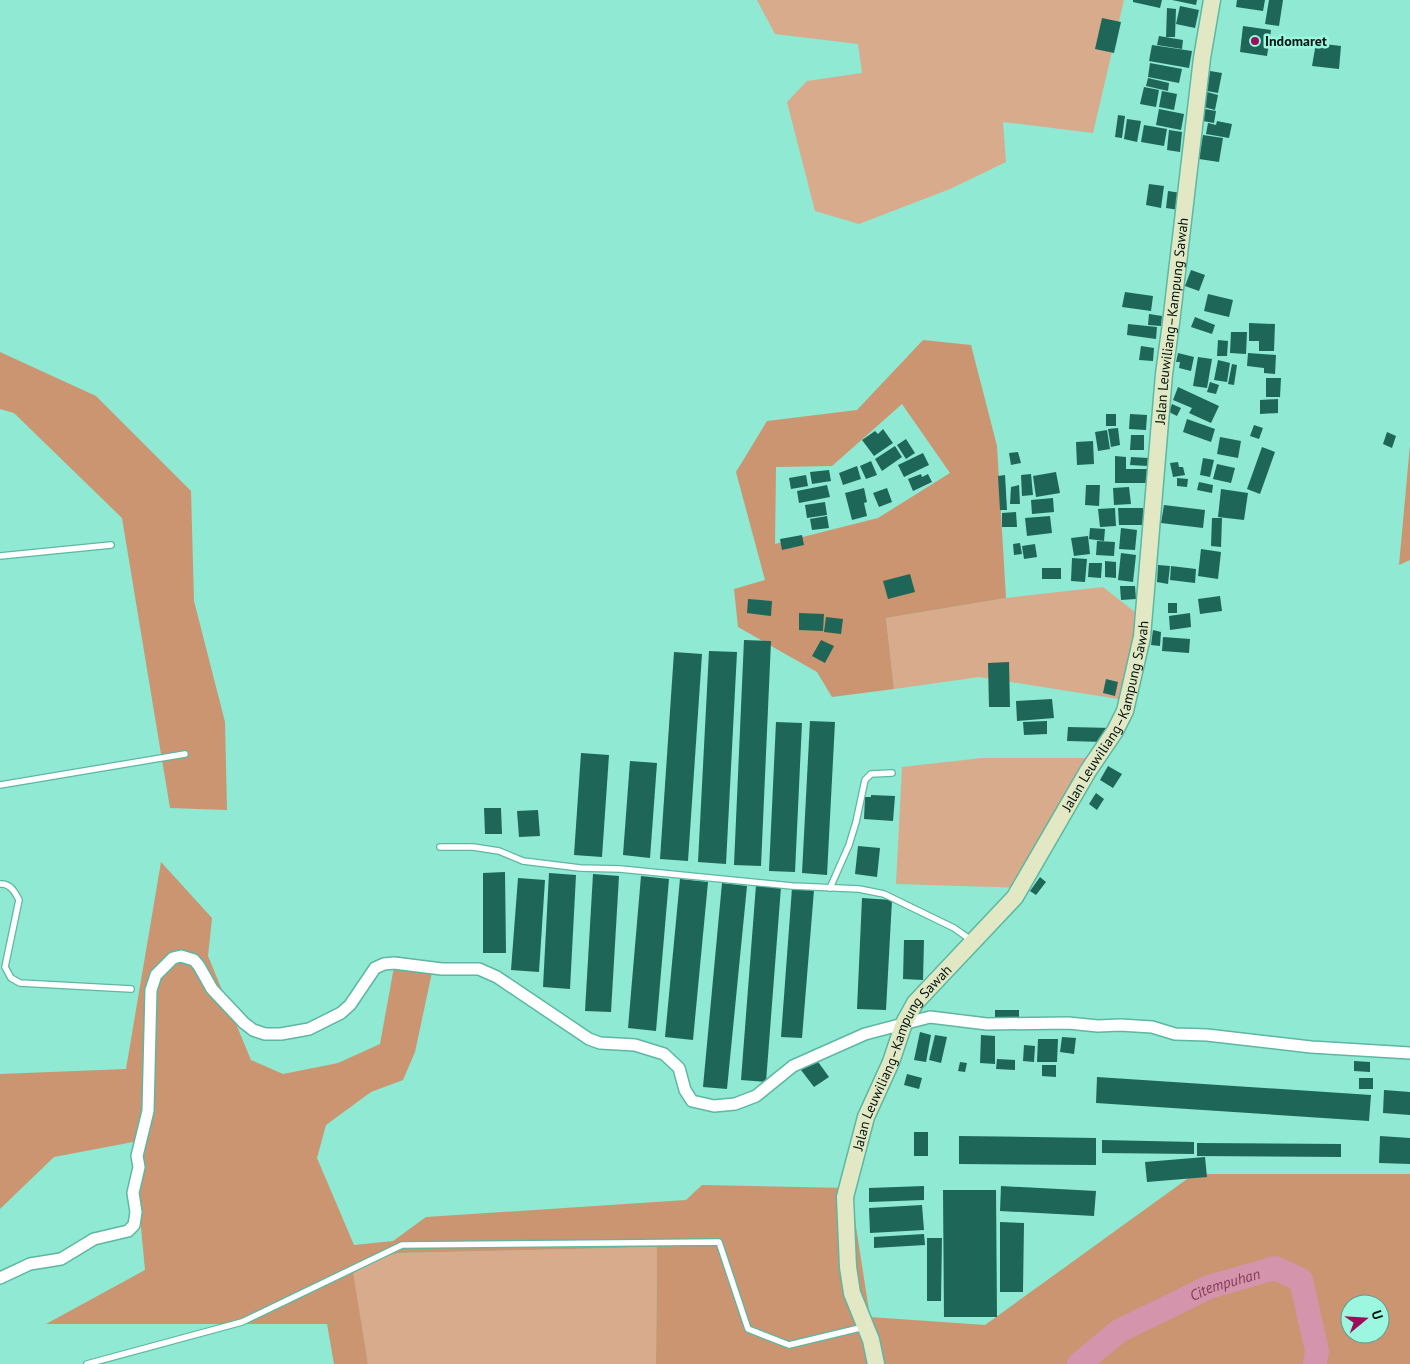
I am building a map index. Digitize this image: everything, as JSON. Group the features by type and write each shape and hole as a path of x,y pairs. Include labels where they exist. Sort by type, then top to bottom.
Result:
{"main road":[{"name":"Jalan Leuwiliang–Kampung Sawah","path":"876,1364 868,1333 852,1293 848,1267 845,1197 866,1117 891,1062 904,1023 916,1003 1015,897 1088,771 1115,731 1125,711 1132,687 1142,637 1164,374 1172,323 1202,58 1212,0"}],"street":[{"path":"0,1278 30,1264 62,1259 94,1239 128,1231 134,1225 136,1212 134,1193 139,1167 137,1156 148,1111 151,990 156,975 173,958 181,956 194,960 200,966 220,1000 244,1023 253,1030 265,1034 281,1034 309,1029 341,1014 350,1005 375,968 384,964 394,963 442,968 479,968 497,977 590,1039 600,1043 635,1045 664,1054 679,1068 685,1090 692,1101 714,1106 735,1104 756,1096 793,1066 865,1034 930,1017 987,1024 1068,1023 1098,1026 1152,1026 1175,1034 1207,1035 1311,1047 1410,1053"}],"lane":[{"path":"0,556 110,545"},
{"path":"0,785 185,754"},
{"path":"830,888 849,845 865,780 871,774 892,773"},
{"path":"440,847 473,847 499,851 523,860 580,868 620,869 792,886 859,889 884,894 954,928 973,941"},
{"path":"0,884 4,884 14,890 18,900 5,967 11,978 20,982 131,989"},
{"path":"88,1364 242,1322 402,1245 719,1242 748,1329 789,1345 868,1333"}],"shaded area":[{"path":"757,0 1124,0 1093,133 1003,122 1006,162 950,189 859,224 815,211 787,102 807,81 862,73 858,44 775,34"},
{"path":"923,340 971,345 997,446 1006,598 886,618 894,689 832,697 817,672 738,627 734,589 765,580 736,472 767,421 857,410","holes":["902,404 950,473 878,518 775,544 776,467 832,466"]},
{"path":"0,352 96,396 191,491 194,601 225,722 227,810 170,808 122,518 14,413 0,409"},
{"path":"1410,445 1410,560 1399,565"},
{"path":"1103,587 1145,620 1145,661 1131,701 979,677 894,689 886,618 1006,598"},
{"path":"982,758 1104,758 1022,888 896,884 902,767"},
{"path":"161,862 212,918 208,956 251,1060 283,1074 338,1063 380,1044 396,956 434,963 415,1052 403,1080 371,1092 326,1125 317,1158 354,1245 393,1241 426,1217 686,1200 702,1185 850,1188 870,1317 985,1325 1194,1174 1410,1174 1410,1364 656,1364 657,1247 398,1253 352,1266 368,1364 334,1364 327,1324 46,1324 145,1270 133,1142 54,1157 0,1209 0,1074 126,1069"},
{"path":"657,1247 656,1364 368,1364 351,1266 398,1253"}],"building":[{"path":"1133,0 1162,0 1160,8 1133,2"},
{"path":"1172,0 1197,0 1196,5"},
{"path":"1237,0 1265,0 1263,11 1236,7"},
{"path":"1269,0 1283,0 1279,26 1265,24"},
{"path":"1180,6 1199,10 1195,28 1176,24"},
{"path":"1167,8 1176,9 1175,37 1166,37"},
{"path":"1102,18 1121,22 1114,53 1095,49"},
{"name":"Indomaret","path":"1243,26 1271,30 1267,56 1240,52"},
{"path":"1159,36 1183,40 1182,49 1157,45"},
{"path":"1316,43 1341,46 1339,69 1312,66"},
{"path":"1152,45 1192,51 1189,68 1149,61"},
{"path":"1150,63 1182,69 1179,83 1148,77"},
{"path":"1210,71 1222,73 1218,93 1207,91"},
{"path":"1148,78 1169,83 1168,91 1146,86"},
{"path":"1144,87 1159,90 1156,107 1140,104"},
{"path":"1162,91 1177,94 1174,110 1159,107"},
{"path":"1207,92 1218,95 1215,110 1204,107"},
{"path":"1159,109 1184,114 1181,130 1156,125"},
{"path":"1205,109 1216,111 1214,123 1203,121"},
{"path":"1118,115 1125,116 1122,138 1115,137"},
{"path":"1127,119 1141,121 1137,142 1124,139"},
{"path":"1217,121 1232,124 1229,138 1206,134 1208,123 1216,125"},
{"path":"1144,125 1167,129 1164,146 1141,142"},
{"path":"1169,130 1182,132 1180,152 1167,150"},
{"path":"1203,135 1223,138 1219,162 1199,159"},
{"path":"1149,184 1164,186 1161,208 1146,205"},
{"path":"1168,191 1181,193 1179,210 1166,208"},
{"path":"1191,270 1205,275 1199,291 1185,286"},
{"path":"1125,292 1153,296 1151,311 1122,307"},
{"path":"1208,294 1233,300 1229,317 1204,311"},
{"path":"1149,314 1162,316 1161,326 1148,325"},
{"path":"1195,317 1215,325 1212,334 1191,327"},
{"path":"1249,323 1275,324 1274,351 1259,351 1259,341 1249,341"},
{"path":"1128,324 1157,327 1156,339 1127,335"},
{"path":"1231,332 1247,332 1246,354 1230,353"},
{"path":"1218,340 1228,341 1227,356 1217,356"},
{"path":"1141,346 1154,348 1153,361 1139,360"},
{"path":"1178,353 1194,357 1191,371 1179,368 1180,362 1176,362"},
{"path":"1248,353 1276,355 1275,374 1264,373 1264,368 1247,366"},
{"path":"1198,357 1212,359 1207,388 1193,386"},
{"path":"1218,360 1230,363 1227,382 1214,380"},
{"path":"1232,364 1237,365 1234,385 1228,384"},
{"path":"1266,378 1281,378 1280,397 1266,397"},
{"path":"1210,382 1219,385 1216,394 1207,392"},
{"path":"1178,387 1219,406 1211,423 1189,413 1192,408 1173,400"},
{"path":"1278,399 1278,413 1260,414 1260,400"},
{"path":"1172,404 1181,408 1177,416 1169,412"},
{"path":"1106,414 1116,414 1116,426 1106,426"},
{"path":"1130,414 1147,415 1146,430 1129,429"},
{"path":"1187,419 1215,429 1211,442 1183,432"},
{"path":"1254,425 1263,428 1259,439 1250,436"},
{"path":"1118,428 1120,445 1111,447 1108,429"},
{"path":"883,429 893,443 874,456 862,440 875,431 878,434"},
{"path":"1107,430 1110,449 1098,451 1095,432"},
{"path":"1387,432 1396,436 1392,448 1383,444"},
{"path":"1131,435 1144,435 1144,450 1130,450"},
{"path":"1220,437 1241,441 1238,458 1217,454"},
{"path":"906,439 915,453 906,459 897,445"},
{"path":"1093,441 1094,464 1077,465 1076,442"},
{"path":"895,446 902,457 882,471 875,459"},
{"path":"1262,447 1275,452 1260,494 1247,489"},
{"path":"1018,452 1021,463 1011,465 1009,453"},
{"path":"923,453 929,465 904,477 898,465"},
{"path":"1115,456 1126,457 1126,469 1149,469 1149,483 1115,483"},
{"path":"1131,457 1148,458 1148,466 1130,465"},
{"path":"1203,458 1214,460 1210,477 1200,475"},
{"path":"871,461 877,475 866,479 860,466"},
{"path":"1178,462 1179,467 1183,467 1185,475 1173,477 1170,463"},
{"path":"1217,464 1235,468 1231,483 1213,479"},
{"path":"857,466 861,479 843,485 839,473"},
{"path":"829,470 831,481 812,484 810,472"},
{"path":"1056,472 1060,493 1036,497 1033,476"},
{"path":"921,474 922,477 928,474 932,482 913,491 908,479"},
{"path":"1031,474 1033,495 1022,496 1021,475"},
{"path":"806,475 808,486 791,489 789,478"},
{"path":"1005,475 1007,510 1000,510 998,476"},
{"path":"1177,478 1188,479 1187,487 1177,486"},
{"path":"1199,482 1213,485 1212,493 1197,490"},
{"path":"827,485 830,497 799,503 797,491"},
{"path":"1019,485 1020,504 1010,504 1011,487"},
{"path":"1086,485 1100,485 1099,506 1085,505"},
{"path":"1129,487 1131,504 1114,505 1113,488"},
{"path":"864,488 867,502 864,503 867,516 852,520 845,493"},
{"path":"887,488 892,502 879,507 873,493"},
{"path":"1221,489 1248,493 1244,520 1218,517"},
{"path":"1053,498 1054,512 1032,514 1031,500"},
{"path":"825,502 827,515 807,518 805,505"},
{"path":"1164,505 1205,510 1203,528 1161,523"},
{"path":"1115,508 1116,526 1100,527 1098,509"},
{"path":"1118,508 1143,508 1143,525 1119,525"},
{"path":"1016,512 1017,527 1002,527 1002,513"},
{"path":"827,516 829,528 812,530 810,519"},
{"path":"1050,516 1052,533 1027,536 1025,518"},
{"path":"1212,518 1222,518 1221,547 1211,546"},
{"path":"1090,528 1105,529 1104,541 1089,539"},
{"path":"1121,528 1137,530 1135,550 1119,549"},
{"path":"802,535 804,545 782,550 780,539"},
{"path":"1088,536 1090,554 1074,556 1071,538"},
{"path":"1097,541 1115,542 1114,556 1096,555"},
{"path":"1020,543 1022,554 1014,555 1013,544"},
{"path":"1035,544 1037,557 1024,559 1022,546"},
{"path":"1201,549 1221,552 1218,579 1198,576"},
{"path":"1121,553 1136,555 1133,582 1118,580"},
{"path":"1072,558 1087,559 1085,582 1071,581"},
{"path":"1105,561 1116,562 1116,578 1105,577"},
{"path":"1089,563 1102,563 1101,578 1088,577"},
{"path":"1158,565 1170,566 1168,584 1157,582"},
{"path":"1171,566 1196,569 1195,583 1170,580"},
{"path":"1042,568 1061,568 1061,579 1042,579"},
{"path":"910,574 915,592 888,599 883,581"},
{"path":"1120,586 1135,586 1136,599 1121,600"},
{"path":"1220,596 1222,611 1200,614 1198,599"},
{"path":"748,599 772,601 771,616 747,613"},
{"path":"1168,603 1177,603 1177,613 1168,613"},
{"path":"799,613 824,614 823,631 799,630"},
{"path":"1190,613 1191,627 1170,630 1169,616"},
{"path":"826,617 843,619 841,634 824,632"},
{"path":"1153,630 1161,632 1160,646 1151,645"},
{"path":"1163,637 1190,639 1189,653 1162,651"},
{"path":"744,640 771,641 761,866 734,865"},
{"path":"821,640 834,646 825,663 812,656"},
{"path":"709,651 737,652 726,864 698,862"},
{"path":"674,652 702,654 688,861 660,859"},
{"path":"1009,662 1010,707 989,707 988,663"},
{"path":"1106,679 1118,682 1115,696 1103,693"},
{"path":"1052,699 1054,718 1017,721 1016,701"},
{"path":"810,721 835,722 827,875 802,873"},
{"path":"1047,721 1047,734 1024,735 1023,722"},
{"path":"776,722 802,723 795,872 769,871"},
{"path":"1068,727 1113,728 1104,742 1067,741"},
{"path":"581,753 609,755 602,857 574,855"},
{"path":"630,761 657,763 650,858 623,855"},
{"path":"1108,766 1122,774 1113,788 1100,780"},
{"path":"1096,793 1104,799 1097,810 1089,804"},
{"path":"871,795 895,796 893,821 864,819 865,797 871,797"},
{"path":"484,808 501,808 502,834 485,834"},
{"path":"538,810 540,836 519,837 517,811"},
{"path":"858,846 880,848 877,877 855,874"},
{"path":"505,872 506,953 483,953 483,873"},
{"path":"549,873 576,875 570,989 543,987"},
{"path":"593,874 619,876 611,1012 585,1011"},
{"path":"641,876 669,879 656,1031 628,1028"},
{"path":"1040,877 1046,882 1036,895 1030,891"},
{"path":"518,878 545,880 539,972 511,970"},
{"path":"680,879 708,882 693,1040 665,1037"},
{"path":"722,883 747,886 727,1089 703,1087"},
{"path":"756,885 781,887 766,1082 741,1080"},
{"path":"792,888 814,890 802,1038 781,1037"},
{"path":"862,898 892,900 886,1010 857,1009"},
{"path":"904,940 924,940 923,980 903,979"},
{"path":"995,1010 1019,1010 1019,1022 995,1022"},
{"path":"920,1032 931,1035 926,1062 914,1060"},
{"path":"935,1035 947,1037 941,1063 929,1060"},
{"path":"981,1035 995,1036 995,1064 980,1063"},
{"path":"1062,1037 1076,1038 1074,1054 1060,1052"},
{"path":"1038,1039 1058,1039 1057,1062 1037,1062"},
{"path":"1024,1045 1035,1046 1034,1062 1023,1061"},
{"path":"816,1059 829,1077 814,1087 801,1070"},
{"path":"997,1059 1015,1060 1015,1070 996,1069"},
{"path":"1354,1061 1370,1062 1370,1072 1354,1071"},
{"path":"960,1062 967,1063 965,1072 958,1071"},
{"path":"1042,1065 1056,1065 1056,1077 1042,1076"},
{"path":"907,1074 922,1078 919,1089 904,1085"},
{"path":"1097,1077 1371,1095 1369,1121 1096,1103"},
{"path":"1359,1078 1373,1078 1373,1089 1359,1089"},
{"path":"1384,1090 1410,1092 1410,1115 1383,1113"},
{"path":"914,1132 928,1132 928,1156 914,1156"},
{"path":"959,1136 1096,1138 1096,1165 959,1164"},
{"path":"1380,1136 1410,1138 1410,1164 1379,1163"},
{"path":"1102,1140 1194,1142 1194,1154 1102,1153"},
{"path":"1197,1143 1341,1144 1341,1157 1197,1156"},
{"path":"1205,1157 1207,1177 1147,1182 1145,1162"},
{"path":"924,1186 924,1200 869,1202 869,1188"},
{"path":"1001,1186 1096,1191 1094,1216 1000,1211"},
{"path":"943,1190 996,1190 997,1317 944,1317"},
{"path":"922,1205 924,1230 870,1233 869,1208"},
{"path":"1000,1222 1024,1223 1023,1292 1000,1292"},
{"path":"924,1234 925,1245 874,1248 874,1237"},
{"path":"927,1238 942,1238 941,1301 927,1301"}],"waterway":[{"name":"Citempuhan","path":"1079,1364 1119,1331 1209,1287 1275,1268 1301,1280 1317,1351 1315,1364"}],"place":[{"name":"Indomaret","path":"1255,41"}]}
